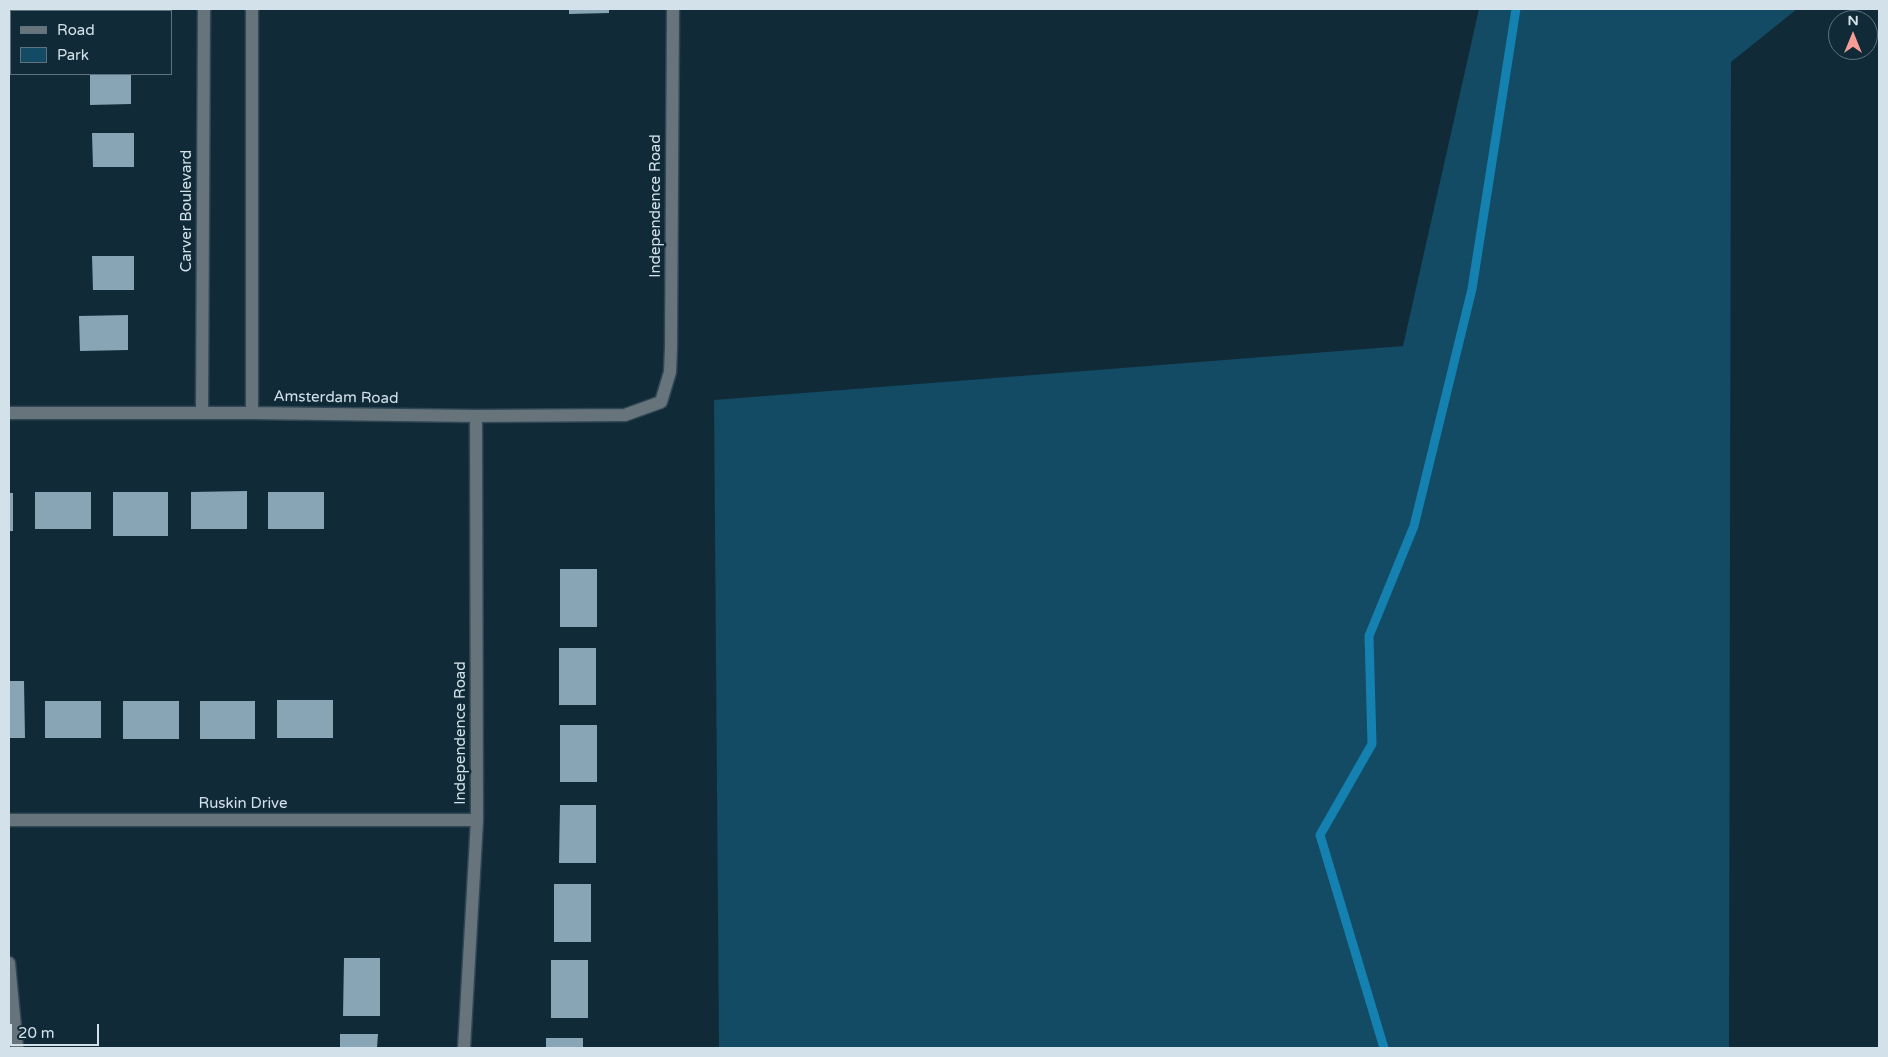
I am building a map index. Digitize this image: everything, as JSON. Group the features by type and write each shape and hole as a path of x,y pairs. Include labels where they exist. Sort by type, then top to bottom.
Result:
{"street":[{"name":"Carver Boulevard","path":"202,413 204,9"},
{"path":"252,9 252,413"},
{"name":"Independence Road","path":"661,402 670,372 672,348 673,9"},
{"name":"Amsterdam Road","path":"9,413 625,415 661,402"},
{"name":"Independence Road","path":"464,1048 477,820 476,416"},
{"name":"Ruskin Drive","path":"9,820 477,820"},
{"path":"9,963 16,1048"}],"green space":[{"path":"1479,9 1797,9 1731,62 1729,1048 719,1048 714,400 1403,346"}],"building":[{"path":"90,9 131,9 131,10"},
{"path":"569,9 609,9 609,13 569,14"},
{"path":"90,75 131,75 131,104 90,105"},
{"path":"92,133 134,133 134,167 93,167"},
{"path":"92,256 134,256 134,290 93,290"},
{"path":"128,315 128,350 80,351 79,316"},
{"path":"247,491 247,529 191,529 191,492"},
{"path":"35,492 91,492 91,529 35,529"},
{"path":"113,492 168,492 168,536 113,536"},
{"path":"268,492 324,492 324,529 268,529"},
{"path":"9,493 13,493 13,531 9,531"},
{"path":"560,569 597,569 597,627 560,627"},
{"path":"559,648 596,648 596,705 559,705"},
{"path":"9,681 24,681 25,738 9,738"},
{"path":"277,700 333,700 333,738 277,738"},
{"path":"45,701 101,701 101,738 45,738"},
{"path":"123,701 179,701 179,739 123,739"},
{"path":"200,701 255,701 255,739 200,739"},
{"path":"560,725 597,725 597,782 560,782"},
{"path":"560,805 596,805 596,863 559,863"},
{"path":"554,884 591,884 591,942 554,942"},
{"path":"344,958 380,958 380,1016 343,1016"},
{"path":"551,960 588,960 588,1018 551,1018"},
{"path":"340,1034 378,1034 377,1048 340,1048"},
{"path":"546,1038 583,1038 583,1048 546,1048"}],"waterway":[{"path":"1384,1048 1320,835 1372,744 1369,636 1414,526 1472,289 1516,9"}]}
